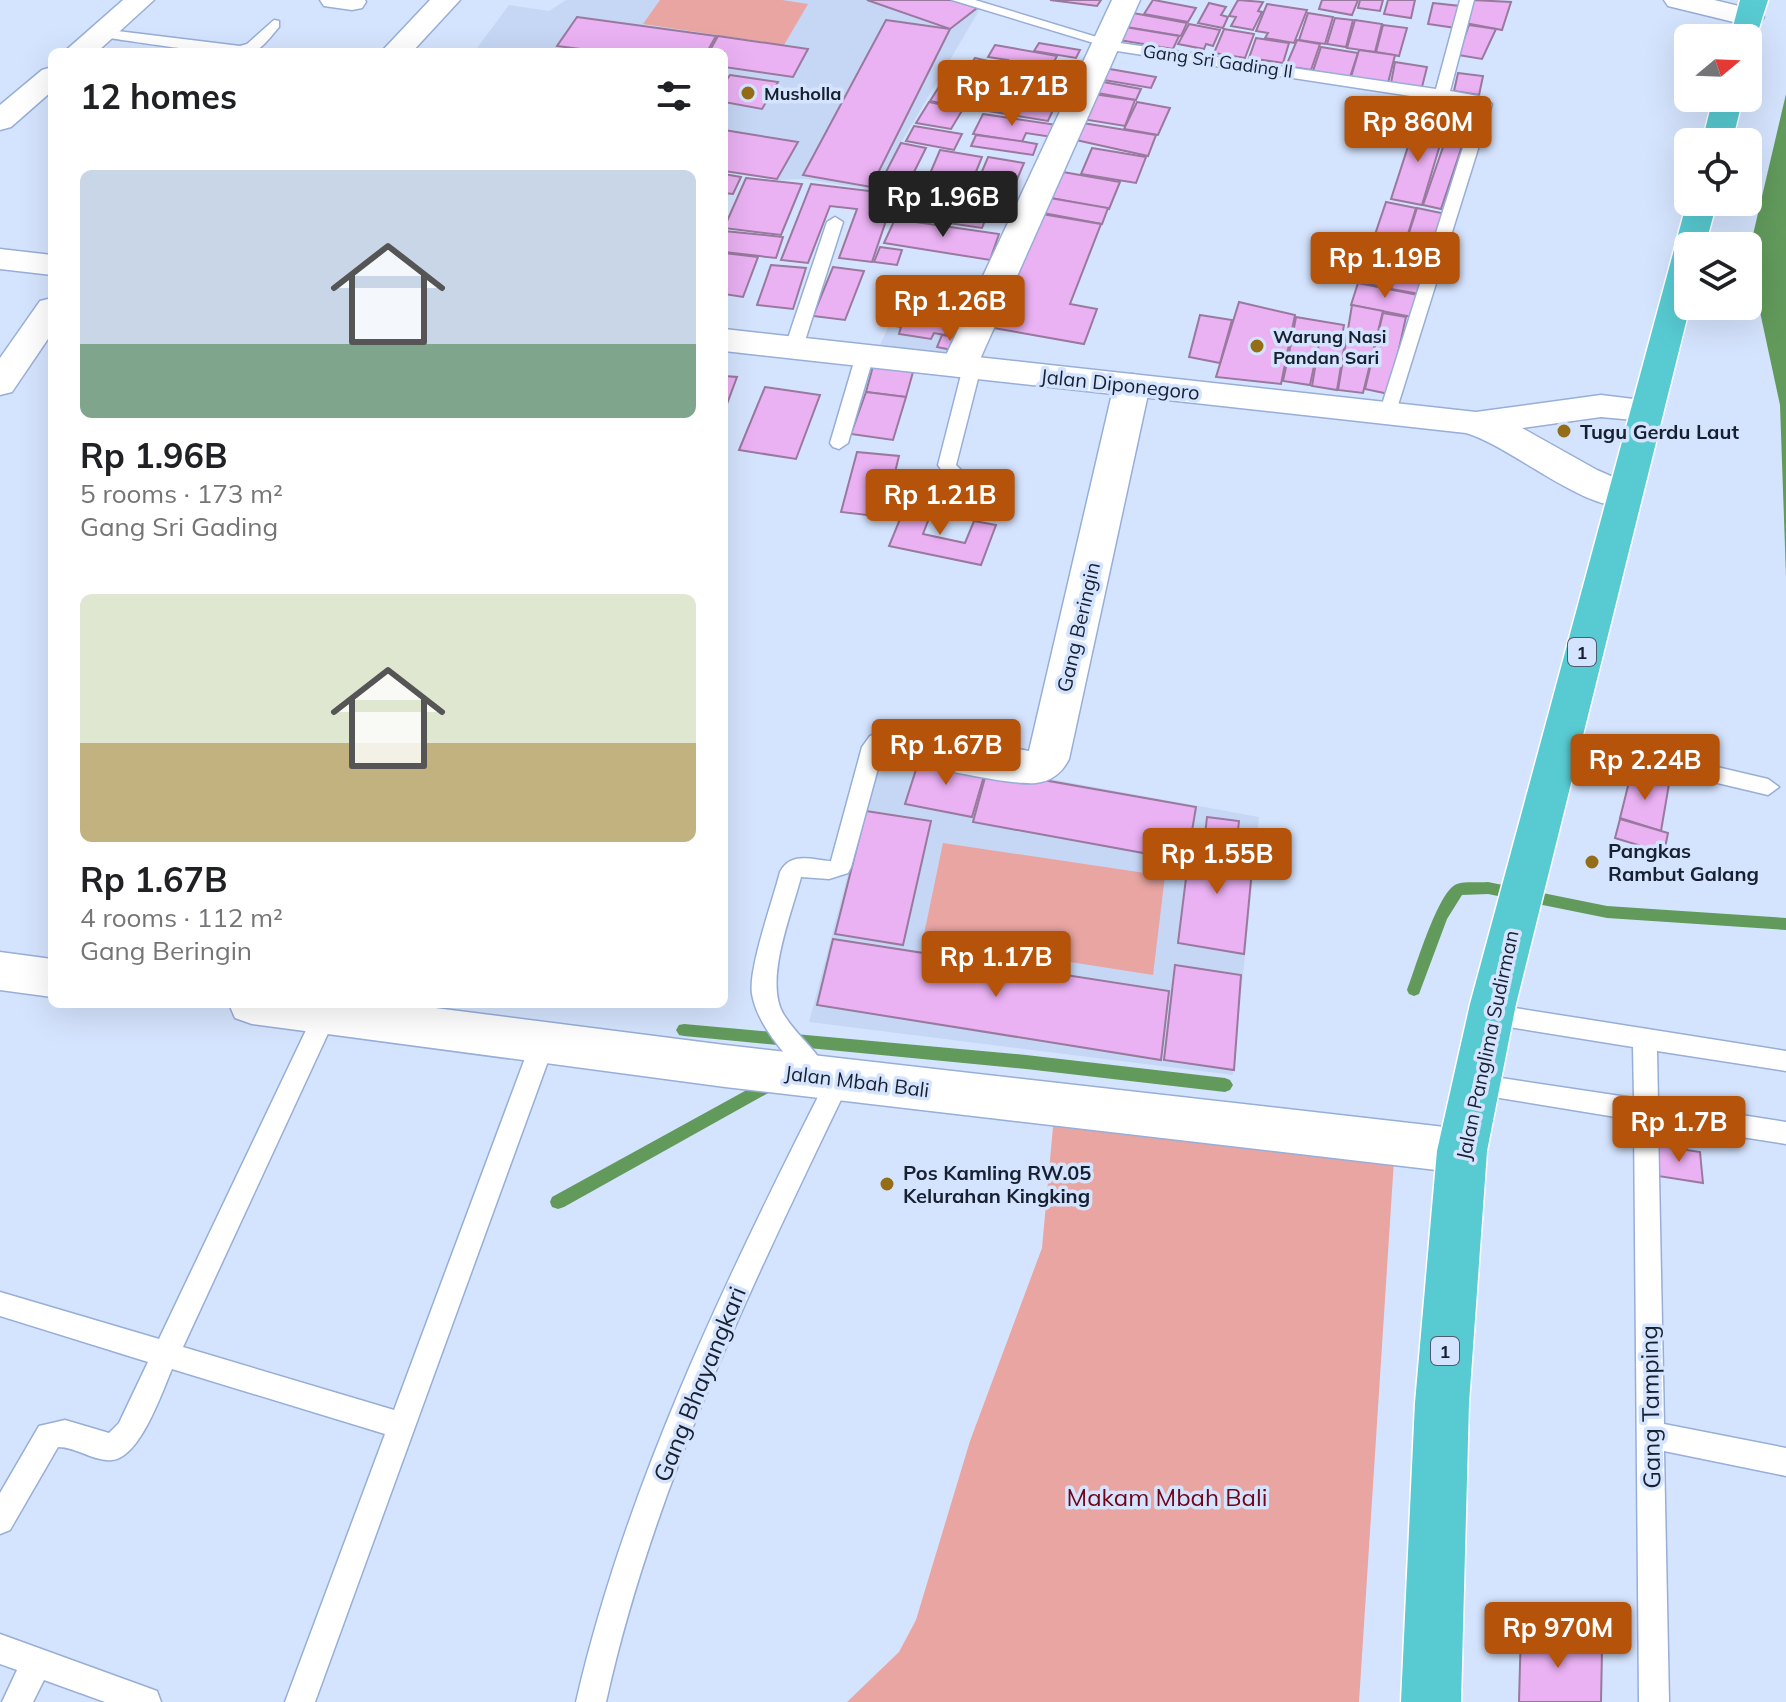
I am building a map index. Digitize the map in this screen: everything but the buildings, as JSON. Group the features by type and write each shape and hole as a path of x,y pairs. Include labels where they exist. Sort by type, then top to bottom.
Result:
{"highway":[{"name":"1","path":"1645,410 1674,301"},
{"name":"Jalan Panglima Sudirman","path":"1431,1702 1442,1403 1462,1151 1491,1009 1645,410"}],"street":[{"path":"90,43 140,0"},
{"path":"400,48 446,0"},
{"path":"965,366 1126,0"},
{"path":"1678,0 1749,18"},
{"path":"1,120 48,82"},
{"path":"0,259 48,265"},
{"path":"0,384 48,314"},
{"name":"Jalan Diponegoro","path":"728,340 1468,422 1537,418 1601,406 1645,410"},
{"name":"Gang Beringin","path":"891,742 1024,767 1037,767 1048,759 1132,385"},
{"name":"Jalan Diponegoro","path":"1468,422 1516,438 1584,482 1623,496"},
{"path":"1,973 48,978"},
{"name":"Jalan Mbah Bali","path":"281,1008 725,1066 1462,1151"}],"lane":[{"name":"Gang Sri Gading II","path":"959,0 1105,44 1480,101 1485,108 1388,414"},
{"path":"1442,94 1467,0"},
{"path":"248,48 274,24"},
{"path":"90,43 197,48"},
{"path":"794,347 835,222"},
{"path":"839,443 865,355"},
{"path":"965,366 947,465 950,474 964,486 993,493"},
{"path":"1560,738 1768,787"},
{"path":"830,1078 776,1019 763,990 791,872 799,866 829,870 840,867 873,747 881,741 891,742"},
{"path":"1491,1009 1645,1039 1786,1061"},
{"path":"0,1520 49,1436 64,1432 102,1446 123,1442 325,1014"},
{"name":"Gang Tamping","path":"1645,1039 1654,1702"},
{"path":"300,1702 543,1042"},
{"name":"Gang Bhayangkari","path":"591,1702 627,1574 699,1379 830,1078"},
{"path":"1475,1084 1786,1133"},
{"path":"0,1304 402,1426"},
{"path":"1650,1435 1786,1462"},
{"path":"0,1649 146,1702"},
{"path":"17,1702 37,1663"}],"shaded area":[{"path":"566,0 955,0 980,9 873,190 805,179 777,180 728,173 728,48 477,48 509,5 549,11"},
{"path":"1786,94 1786,576 1780,405 1762,320 1762,232 1754,232 1757,216 1762,216 1762,196"},
{"path":"911,277 983,289 956,355 879,347"},
{"path":"881,748 1259,817 1233,1075 809,1022"}],"green space":[{"path":"660,0 782,0 808,4 784,45 643,24"},
{"path":"943,843 1165,876 1153,975 923,939"},
{"name":"Makam Mbah Bali","path":"1054,1116 1394,1160 1359,1702 847,1702 899,1652 916,1620 970,1441 1042,1248"}],"waterway":[{"path":"1414,990 1446,905 1458,889 1488,888 1607,912 1786,924"},
{"path":"684,1030 1026,1062 1225,1085"},
{"path":"558,1202 774,1082"}],"place":[{"name":"Musholla","path":"748,93"},
{"name":"Warung Nasi Pandan Sari","path":"1257,346"},
{"name":"Tugu Gerdu Laut","path":"1564,431"},
{"name":"Pangkas Rambut Galang","path":"1592,862"},
{"name":"Pos Kamling RW.05 Kelurahan Kingking","path":"887,1184"}]}
